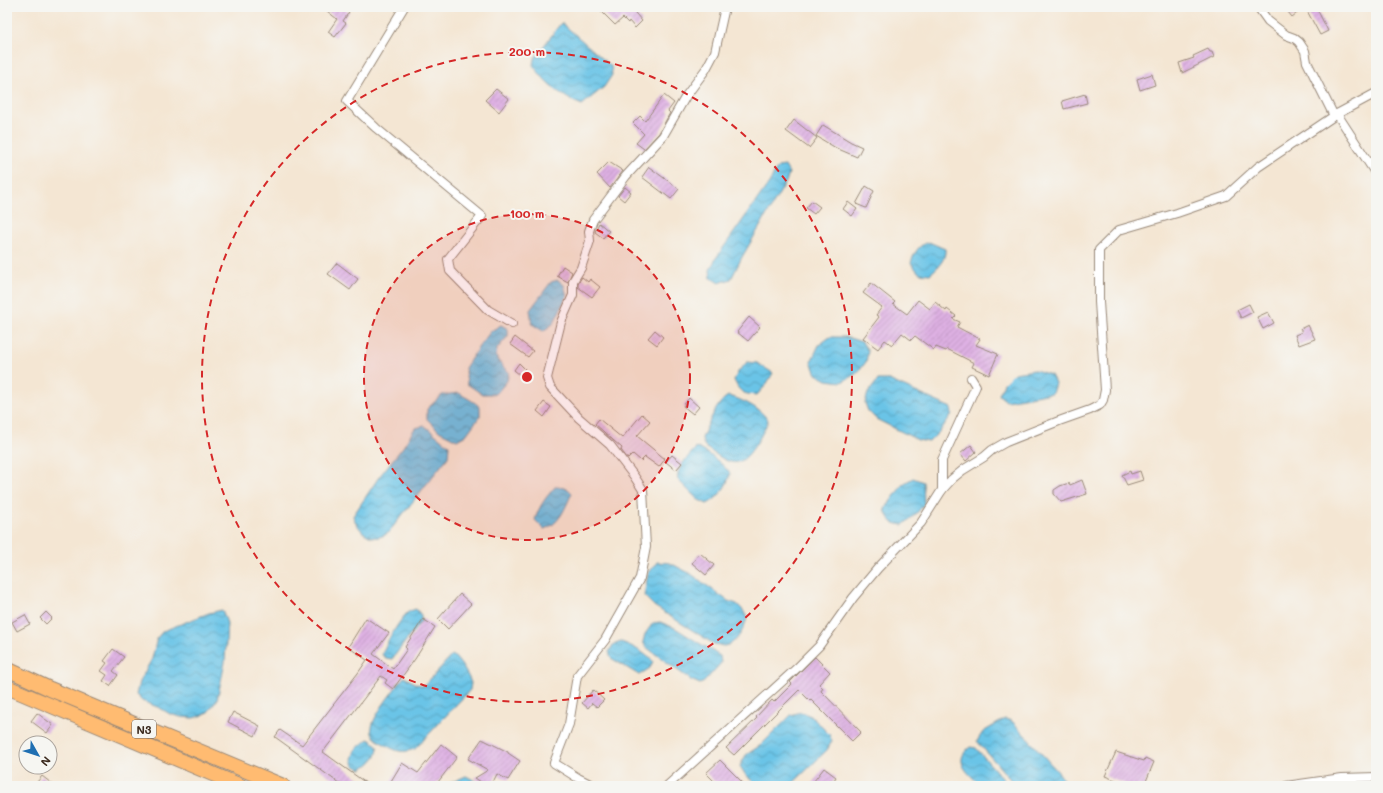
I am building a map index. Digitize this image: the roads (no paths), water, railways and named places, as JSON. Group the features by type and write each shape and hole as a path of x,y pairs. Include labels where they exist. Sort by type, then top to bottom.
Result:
{"highway":[{"name":"N3","path":"7,669 50,689 282,786"},
{"name":"N3","path":"7,687 241,786"}],"street":[{"path":"404,7 347,101 376,128 482,216 448,259 450,271 488,310 512,324"},
{"path":"594,786 554,763 569,724 578,676 605,640 640,578 646,547 643,490 610,445 579,418 558,396 550,387 547,378 561,322 573,295 573,281 581,268 590,241 589,231 593,220 626,176 663,136 686,96 706,69 715,52 725,7"},
{"path":"1258,7 1268,21 1286,35 1299,42 1305,51 1307,62 1335,115 1376,174"},
{"path":"668,786 819,646 852,598 921,523 942,490 963,470 1006,442 1100,405 1103,400 1105,390 1099,302 1098,250 1119,230 1177,213 1226,196 1258,167 1335,115 1376,93"},
{"path":"942,490 942,460 976,386 972,378"},
{"path":"1286,786 1342,778 1376,777"}],"water":[{"path":"561,23 611,66 612,75 604,87 582,105 560,93 533,65 534,59"},
{"path":"785,166 789,173 786,182 742,257 731,279 719,283 711,278 710,270 716,258 769,183 778,167"},
{"path":"929,242 945,249 944,257 939,266 930,274 919,273 911,263 917,250 925,243"},
{"path":"558,280 564,285 567,296 553,324 543,331 532,324 530,310 551,282"},
{"path":"501,325 508,329 508,336 497,349 496,357 509,372 507,381 496,394 482,394 467,384 465,368 491,331"},
{"path":"830,337 846,337 862,342 868,351 866,362 857,373 842,382 827,380 816,374 811,362 819,345"},
{"path":"747,362 757,363 773,373 766,385 757,395 742,392 734,380 738,372"},
{"path":"1035,370 1051,375 1055,383 1052,393 1006,401 999,395 1004,383 1014,373"},
{"path":"878,380 889,380 951,408 952,414 940,431 929,442 918,440 876,419 868,411 865,403 868,393"},
{"path":"459,393 480,407 480,416 466,435 457,440 439,431 427,419 427,409 442,395"},
{"path":"729,396 751,405 768,420 752,450 747,456 738,462 726,460 715,454 703,444 702,438 717,408 725,398"},
{"path":"425,426 449,445 448,457 388,533 377,537 367,535 359,527 353,516 379,477 403,447 415,428"},
{"path":"696,448 704,451 714,458 730,474 722,492 707,504 697,499 678,480 681,467"},
{"path":"913,478 923,482 924,504 917,513 903,525 896,524 889,519 885,509 903,484"},
{"path":"556,486 568,489 572,493 558,519 550,527 544,529 535,520 543,502"},
{"path":"657,562 670,563 691,574 728,601 737,604 743,610 747,618 742,631 733,642 724,646 714,644 654,606 644,596 648,574"},
{"path":"416,609 421,615 421,621 392,659 386,658 382,655 400,621 407,613"},
{"path":"222,610 227,623 225,662 217,700 208,712 193,718 181,717 170,714 160,708 142,701 136,695 139,682 152,659 157,638 163,631 209,613"},
{"path":"660,622 675,628 720,656 721,663 704,682 700,684 691,680 646,647 643,642 645,634 653,623"},
{"path":"621,642 630,645 653,661 650,668 639,675 611,658 609,652 613,645"},
{"path":"452,655 460,663 468,676 471,683 470,690 415,749 407,751 397,750 376,739 372,733 374,720 378,712 404,677 424,686"},
{"path":"801,712 811,716 829,734 832,741 827,750 790,786 758,786 745,774 740,766 746,755 761,745 791,715"},
{"path":"1005,719 1012,721 1059,773 1063,779 1058,786 1016,786 977,741 983,732"},
{"path":"368,739 374,742 378,750 374,759 361,769 354,765 352,759 355,750"},
{"path":"970,747 976,748 1009,786 981,786 964,768 962,763 962,758 965,752"},
{"path":"466,776 485,786 447,786 448,784"}]}
